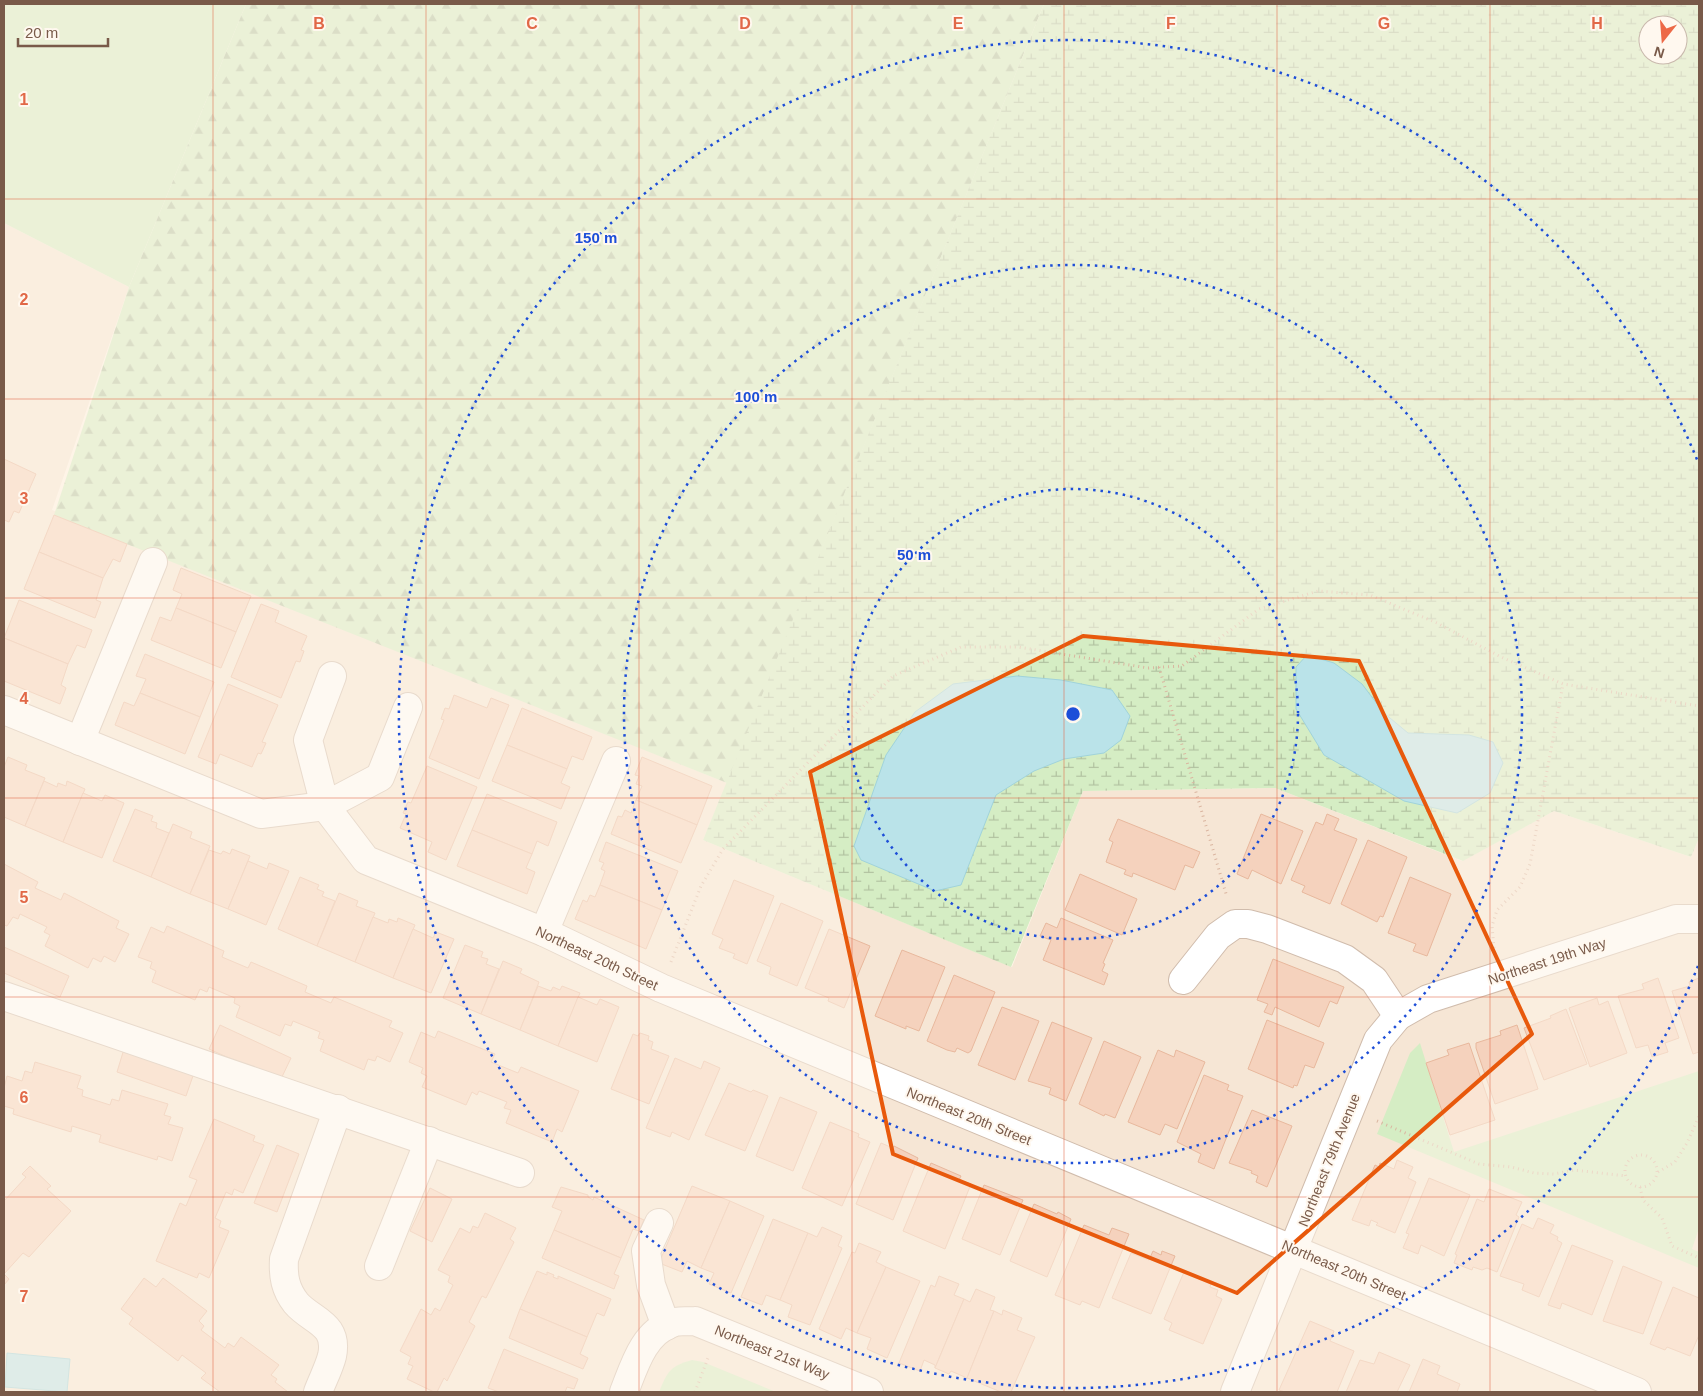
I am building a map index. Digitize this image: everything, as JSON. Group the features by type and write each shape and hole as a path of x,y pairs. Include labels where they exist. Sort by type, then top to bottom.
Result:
{"street":[{"path":"80,742 153,562"},
{"path":"325,806 308,740 332,676"},
{"path":"4,710 261,814 325,806 380,777 408,707"},
{"path":"544,932 616,761"},
{"name":"Northeast 20th Street","path":"325,806 366,860 544,932 661,988 1637,1392"},
{"name":"Northeast 19th Way","path":"1398,1016 1428,999 1676,918 1699,918"},
{"path":"1184,980 1218,936 1236,924 1248,924 1267,929 1345,959 1374,980 1398,1016"},
{"path":"4,996 520,1173"},
{"name":"Northeast 79th Avenue","path":"1235,1392 1378,1040 1398,1016"},
{"path":"318,1392 332,1357 333,1344 329,1331 321,1321 297,1304 288,1291 284,1276 284,1259 338,1109"},
{"path":"379,1266 429,1141"},
{"path":"624,1392 642,1349 657,1332 669,1324 651,1285 646,1251 659,1223"},
{"name":"Northeast 21st Way","path":"669,1324 695,1321 869,1392"}],"path":[{"path":"661,988 701,886 723,849 893,676 961,647 1018,647 1148,668 1182,666 1259,609 1318,591 1370,595 1437,623 1501,657 1562,684 1699,706"},
{"path":"1160,667 1236,924"},
{"path":"1504,975 1494,948 1492,926 1497,910 1520,887 1530,864 1562,684"},
{"path":"1350,1109 1479,1164 1511,1168 1534,1174 1554,1174 1574,1170 1626,1176"},
{"path":"1658,1172 1657,1166 1649,1156 1636,1155 1627,1164 1626,1176 1634,1186 1640,1188 1652,1183 1658,1172 1675,1162 1688,1143 1699,1116"},
{"path":"1640,1188 1643,1200 1662,1218 1672,1246 1699,1258"},
{"path":"696,1392 718,1331"}],"highlighted area":[{"path":"1083,636 1359,661 1532,1034 1237,1293 893,1154 810,772"}],"shaded area":[{"path":"4,223 129,287 52,510 727,783 703,840 1012,967 1083,791 1275,788 1462,861 1554,811 1691,857 1699,838 1699,1392 4,1392"}],"green space":[{"path":"4,4 246,4 129,287 4,223"},
{"path":"246,4 1044,4 727,783 54,515 129,287"},
{"path":"1044,4 1699,4 1699,838 1691,857 1554,811 1463,861 1275,788 1083,791 1011,967 703,840"},
{"path":"1420,1043 1454,1152 1699,1071 1699,1228 1692,1249 1699,1252 1699,1268 1377,1134 1410,1053"},
{"path":"692,1360 703,1362 776,1392 659,1392 664,1379 674,1367"}],"water":[{"path":"1307,655 1334,663 1362,684 1384,713 1408,733 1469,735 1493,742 1503,763 1490,793 1457,813 1404,801 1324,755 1296,709 1296,667"},
{"path":"1017,676 1061,680 1112,690 1130,716 1121,740 1104,753 1064,759 1034,771 996,795 961,885 935,891 861,860 854,846 886,755 915,712 953,684"},
{"path":"7,1353 70,1359 67,1392 5,1387"}],"building":[{"path":"4,459 36,474 19,513 14,511 9,522 4,520"},
{"path":"54,515 127,544 120,562 113,559 103,578 39,552"},
{"path":"39,552 103,578 96,600 101,602 95,618 24,589"},
{"path":"181,568 251,596 236,632 176,608 182,594 173,590"},
{"path":"19,600 92,630 85,648 77,645 68,664 4,638"},
{"path":"261,604 279,611 275,622 307,636 301,650 304,651 300,662 296,661 281,698 231,677"},
{"path":"176,608 236,632 221,668 151,640 160,617 171,621"},
{"path":"4,638 68,664 61,685 66,688 60,704 4,681"},
{"path":"145,654 214,682 200,717 140,693 146,679 136,676"},
{"path":"228,684 278,705 262,742 266,743 261,754 258,753 252,767 220,754 216,764 198,757"},
{"path":"140,693 200,717 185,754 115,725 124,702 134,706"},
{"path":"454,695 487,708 491,698 509,705 479,779 429,758 444,720 441,719 445,708 449,709"},
{"path":"522,708 592,737 583,760 572,756 567,769 507,745"},
{"path":"507,745 567,769 561,783 570,787 561,809 492,781"},
{"path":"8,757 27,765 25,770 45,778 25,826 4,817 4,767"},
{"path":"642,757 712,786 697,825 636,800 642,786 636,784 639,776 635,775"},
{"path":"427,766 477,787 446,860 428,852 432,842 400,828 406,814 403,813 408,802 411,803"},
{"path":"44,781 57,787 58,783 66,786 67,781 85,789 63,842 25,826"},
{"path":"83,793 102,801 105,795 124,803 102,858 63,842"},
{"path":"487,794 557,822 548,846 537,841 532,854 472,830"},
{"path":"636,800 697,825 681,863 611,834 618,816 622,817 625,810 631,813"},
{"path":"135,809 153,816 151,821 157,823 156,828 169,833 151,877 113,861"},
{"path":"1261,814 1303,831 1281,884 1252,870 1248,879 1237,874"},
{"path":"1327,814 1339,819 1334,830 1357,839 1330,904 1302,892 1305,886 1291,880 1316,822 1323,825"},
{"path":"1118,819 1200,852 1193,868 1185,865 1175,890 1133,873 1132,877 1124,874 1126,870 1106,862 1113,842 1109,840"},
{"path":"173,824 192,832 190,838 210,846 190,894 151,877"},
{"path":"472,830 532,854 526,868 535,872 527,894 457,866"},
{"path":"1368,840 1407,857 1383,917 1380,916 1377,922 1341,904"},
{"path":"606,842 678,871 662,910 600,885 605,871 601,869 604,863 599,861"},
{"path":"232,849 250,856 228,909 190,894 209,850 221,854 223,851 230,854"},
{"path":"248,861 267,869 269,863 289,871 266,925 228,909"},
{"path":"4,864 38,882 35,888 61,900 64,893 119,921 116,928 129,934 115,962 104,956 101,962 93,958 88,968 45,946 50,935 44,932 47,927 20,914 18,919 13,917 7,926 4,925"},
{"path":"1080,874 1137,899 1122,935 1065,910"},
{"path":"300,877 319,885 317,889 324,892 322,896 335,901 317,946 278,929"},
{"path":"1410,877 1451,894 1427,956 1413,951 1416,944 1388,933"},
{"path":"734,880 774,896 747,964 733,958 735,954 719,948 723,939 712,934"},
{"path":"600,885 662,910 646,949 575,919 583,900 587,902 590,895 595,897"},
{"path":"339,893 358,901 356,906 375,913 355,962 317,946"},
{"path":"781,903 823,921 797,986 769,974 771,967 757,961"},
{"path":"373,917 388,923 389,919 397,922 398,918 415,925 393,978 355,962"},
{"path":"1061,918 1113,940 1103,963 1105,964 1102,971 1108,974 1104,985 1043,960 1051,940 1040,936 1046,923 1057,928"},
{"path":"167,926 224,951 222,957 248,968 251,962 307,986 305,992 331,1003 334,997 392,1021 389,1027 403,1033 390,1062 377,1056 375,1061 368,1059 364,1070 320,1051 324,1040 318,1038 320,1032 293,1021 291,1026 285,1024 280,1036 236,1017 240,1006 234,1003 235,998 209,987 207,992 200,989 195,1000 152,982 156,971 150,968 152,962 138,957 151,927 164,933"},
{"path":"413,929 433,938 436,932 454,939 431,993 393,978"},
{"path":"829,929 870,946 844,1008 828,1001 829,998 805,988"},
{"path":"465,945 483,952 481,957 488,959 486,964 499,969 481,1014 443,998"},
{"path":"4,947 69,976 60,997 4,973"},
{"path":"902,950 945,967 919,1031 906,1026 906,1029 875,1016"},
{"path":"1273,959 1344,987 1337,1004 1330,1001 1319,1027 1275,1007 1272,1015 1264,1012 1268,1004 1257,1000"},
{"path":"503,961 522,969 520,973 539,982 520,1030 481,1014"},
{"path":"954,975 995,992 971,1051 968,1053 957,1048 955,1052 947,1050 927,1041"},
{"path":"1658,978 1679,1038 1665,1043 1668,1052 1652,1057 1648,1045 1636,1048 1618,996 1644,989 1642,984"},
{"path":"1699,978 1699,1052 1693,1054 1672,991 1690,986 1689,982"},
{"path":"538,986 551,991 553,987 560,990 562,986 580,993 558,1046 520,1030"},
{"path":"578,997 597,1005 600,999 619,1007 597,1062 558,1046"},
{"path":"1597,998 1599,1005 1608,1001 1627,1053 1590,1067 1569,1008"},
{"path":"1002,1007 1039,1021 1015,1080 978,1065"},
{"path":"1566,1009 1587,1064 1544,1080 1524,1028 1551,1018 1550,1016"},
{"path":"1267,1020 1324,1043 1314,1068 1305,1065 1297,1086 1294,1085 1293,1088 1248,1069"},
{"path":"1052,1022 1092,1038 1066,1101 1049,1094 1051,1088 1028,1081"},
{"path":"220,1025 291,1058 280,1081 209,1049"},
{"path":"1517,1025 1538,1089 1495,1104 1476,1043 1501,1035 1500,1031"},
{"path":"438,1031 495,1054 491,1062 518,1073 521,1067 579,1091 562,1132 557,1129 552,1142 506,1123 511,1110 504,1108 507,1102 479,1091 477,1095 472,1092 466,1105 422,1087 427,1076 421,1073 423,1068 409,1062 421,1032 435,1038"},
{"path":"640,1033 649,1036 648,1040 653,1042 651,1049 669,1056 649,1104 611,1089 633,1034 638,1036"},
{"path":"1104,1041 1141,1057 1115,1118 1105,1114 1104,1116 1079,1104"},
{"path":"1469,1043 1495,1120 1450,1135 1426,1063 1449,1055 1447,1050"},
{"path":"124,1049 194,1073 186,1096 117,1072"},
{"path":"1158,1050 1174,1057 1176,1050 1205,1062 1177,1129 1165,1124 1160,1135 1128,1122"},
{"path":"675,1058 701,1069 704,1061 720,1068 689,1140 672,1132 670,1137 646,1128"},
{"path":"35,1062 81,1076 77,1088 83,1090 82,1096 110,1105 112,1099 119,1101 122,1090 168,1104 164,1115 171,1117 168,1124 183,1128 172,1161 158,1156 157,1160 99,1142 101,1135 72,1126 71,1132 13,1114 14,1109 4,1106 4,1088 7,1076 22,1081 25,1071 32,1073"},
{"path":"1204,1075 1229,1085 1227,1090 1243,1096 1214,1169 1198,1162 1201,1154 1177,1142"},
{"path":"729,1083 751,1092 753,1090 768,1096 745,1151 705,1135"},
{"path":"780,1097 817,1112 793,1171 756,1156"},
{"path":"1252,1110 1292,1126 1267,1187 1256,1182 1258,1176 1251,1173 1252,1171 1229,1163"},
{"path":"214,1119 255,1136 253,1141 264,1145 243,1193 234,1189 232,1195 226,1192 215,1218 221,1221 219,1227 229,1231 209,1278 199,1273 197,1278 156,1261 180,1203 186,1206 197,1180 189,1177"},
{"path":"830,1122 859,1134 858,1137 870,1142 842,1206 802,1188"},
{"path":"881,1143 893,1148 894,1146 918,1158 893,1220 856,1204"},
{"path":"277,1145 299,1154 277,1212 254,1203"},
{"path":"1397,1160 1413,1167 1408,1178 1416,1182 1395,1233 1376,1225 1378,1223 1371,1220 1369,1226 1352,1220 1375,1165 1379,1167 1380,1163 1394,1169"},
{"path":"931,1163 961,1176 959,1180 971,1184 945,1249 903,1231"},
{"path":"30,1166 51,1186 47,1189 71,1211 29,1257 23,1253 4,1274 4,1201 26,1177 22,1174"},
{"path":"1429,1178 1470,1195 1444,1256 1421,1245 1418,1254 1403,1248 1409,1234 1406,1233"},
{"path":"984,1185 1023,1200 1000,1255 962,1239"},
{"path":"692,1186 730,1201 701,1268 687,1261 682,1272 659,1263"},
{"path":"561,1187 588,1195 593,1200 594,1197 644,1220 639,1231 633,1229 621,1258 554,1230 562,1211 552,1207"},
{"path":"430,1188 452,1199 432,1242 410,1231"},
{"path":"1489,1189 1522,1202 1516,1215 1519,1217 1497,1272 1487,1268 1482,1270 1473,1267 1472,1270 1454,1263 1457,1255 1455,1254 1477,1199 1484,1202"},
{"path":"730,1201 764,1216 731,1293 709,1284 714,1273 701,1268"},
{"path":"1034,1204 1057,1214 1058,1212 1071,1219 1047,1277 1010,1261"},
{"path":"485,1213 516,1228 510,1239 514,1242 486,1298 482,1296 469,1322 475,1326 447,1381 444,1378 437,1392 434,1392 407,1379 413,1366 408,1364 411,1357 400,1351 421,1309 431,1315 435,1308 440,1311 453,1285 448,1282 450,1276 438,1270 460,1228 470,1233 473,1226 478,1228"},
{"path":"1538,1218 1554,1225 1550,1233 1558,1237 1557,1240 1562,1243 1539,1297 1522,1290 1524,1284 1500,1276 1522,1224 1533,1229"},
{"path":"773,1219 808,1233 780,1300 766,1295 762,1305 741,1297"},
{"path":"1084,1225 1109,1235 1112,1228 1129,1234 1099,1308 1082,1301 1080,1305 1055,1295"},
{"path":"822,1227 842,1236 838,1246 842,1248 810,1325 788,1317 792,1305 780,1300 808,1233 817,1237"},
{"path":"554,1230 621,1258 614,1274 619,1276 614,1289 542,1258"},
{"path":"859,1243 881,1252 876,1262 886,1267 857,1333 846,1328 841,1339 819,1329 852,1252 855,1253"},
{"path":"1572,1245 1613,1261 1592,1315 1562,1303 1560,1309 1548,1305"},
{"path":"1153,1251 1161,1255 1162,1251 1175,1256 1151,1314 1112,1298 1131,1253 1149,1260"},
{"path":"1623,1266 1662,1282 1643,1334 1603,1321"},
{"path":"886,1267 920,1281 887,1358 867,1349 871,1338 857,1333"},
{"path":"537,1271 547,1275 547,1272 558,1279 558,1276 611,1299 604,1316 597,1313 587,1337 520,1309"},
{"path":"1184,1272 1211,1283 1210,1287 1218,1290 1216,1296 1222,1299 1203,1344 1169,1330 1172,1323 1164,1319"},
{"path":"4,1274 9,1279 4,1285"},
{"path":"939,1276 959,1284 954,1295 964,1299 935,1368 935,1365 924,1360 920,1371 899,1363 931,1285 935,1287"},
{"path":"144,1278 156,1287 163,1278 207,1311 199,1321 204,1326 201,1330 225,1348 228,1343 234,1347 241,1337 279,1365 271,1375 277,1379 275,1382 288,1392 220,1392 201,1378 206,1373 182,1355 178,1361 129,1324 133,1318 121,1309"},
{"path":"1673,1287 1699,1298 1699,1335 1690,1356 1667,1347 1665,1350 1650,1344"},
{"path":"976,1289 995,1297 990,1310 994,1311 967,1378 951,1371 949,1374 935,1368 964,1299 970,1302"},
{"path":"520,1309 587,1337 580,1354 588,1358 583,1369 509,1338"},
{"path":"1003,1310 1022,1318 1017,1330 1035,1337 1011,1392 1001,1392 967,1378 994,1311 1002,1315"},
{"path":"1310,1321 1334,1331 1330,1341 1354,1351 1337,1392 1285,1392 1279,1390"},
{"path":"504,1349 578,1379 574,1389 567,1387 565,1392 499,1392 488,1388"},
{"path":"1379,1352 1410,1365 1397,1392 1346,1392 1360,1360 1374,1364"},
{"path":"1423,1359 1440,1366 1437,1374 1460,1384 1457,1392 1409,1392"}]}
